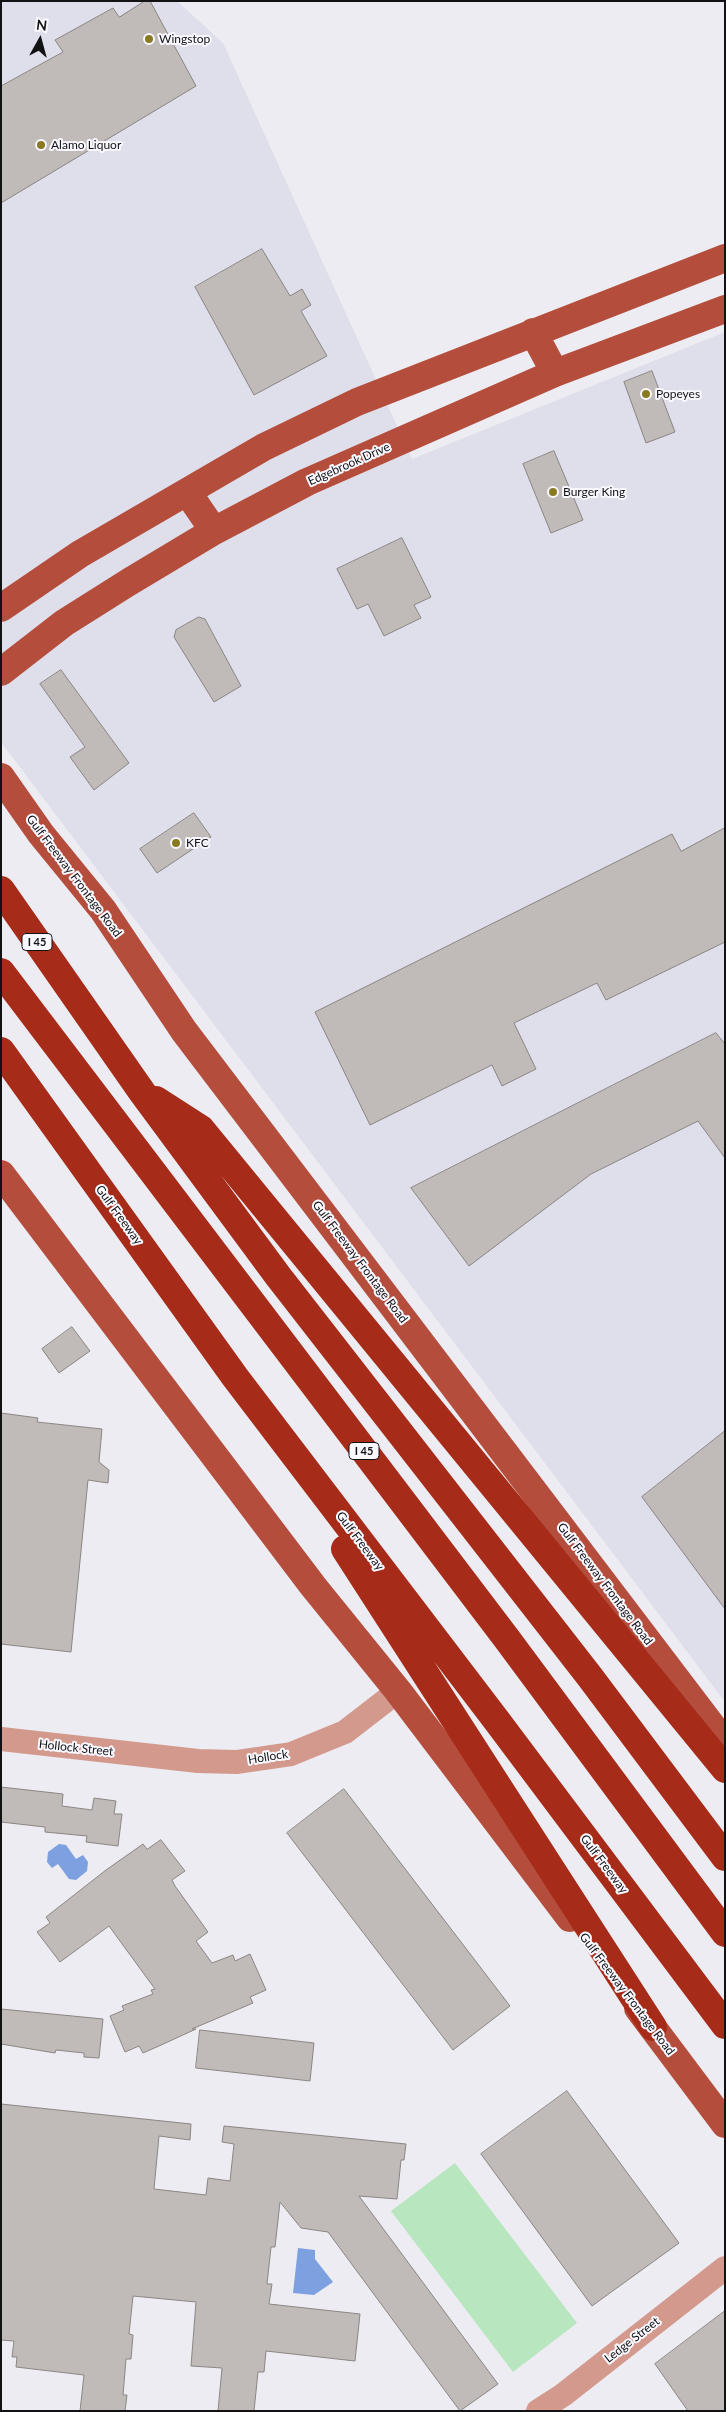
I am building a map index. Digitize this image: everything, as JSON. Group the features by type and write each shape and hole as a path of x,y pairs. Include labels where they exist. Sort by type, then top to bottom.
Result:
{"highway":[{"name":"I 45","path":"1,890 142,1092 278,1276 590,1677 725,1858"},
{"name":"I 45","path":"1,972 507,1639 725,1933"},
{"name":"Gulf Freeway","path":"1,1051 235,1378 497,1721 725,2025"},
{"path":"142,1092 201,1129 725,1769"},
{"path":"235,1378 653,2027"}],"main road":[{"path":"4,605 80,554 188,493 264,447 357,402 725,258"},
{"name":"Edgebrook Drive","path":"1,672 64,623 214,531 307,482 555,373 725,309"},
{"path":"533,332 555,373"},
{"path":"188,493 214,531"},
{"path":"1,689 25,653"},
{"name":"Gulf Freeway Frontage Road","path":"5,784 41,834 103,910 184,1031 725,1742"},
{"name":"Gulf Freeway Frontage Road","path":"1,1174 313,1586 398,1691 725,2124"}],"street":[{"name":"Hollock","path":"150,1756 236,1762 291,1754 345,1732 398,1691"},
{"name":"Hollock Street","path":"1,1739 150,1756"},
{"name":"Ledge Street","path":"538,2411 569,2403 725,2268"}],"shaded area":[{"path":"1,1 177,1 223,43 412,459 725,332 725,1702 1,742"}],"green space":[{"path":"455,2163 577,2323 513,2372 391,2211"}],"water":[{"path":"59,1844 66,1845 76,1859 83,1855 88,1862 87,1871 76,1880 69,1879 58,1864 52,1868 47,1862 48,1852"},
{"path":"298,2248 315,2250 315,2259 333,2282 314,2295 293,2293"}],"building":[{"path":"145,1 150,1 196,86 1,203 1,86 63,52 55,40 113,8 119,17"},
{"path":"262,249 290,296 302,289 311,305 301,311 327,356 254,395 195,287"},
{"path":"652,371 675,432 646,443 624,382"},
{"name":"Burger King","path":"554,451 583,520 551,533 523,464"},
{"path":"402,538 431,597 414,605 421,618 384,636 368,604 357,609 337,569"},
{"path":"199,617 205,619 241,686 214,702 174,637 176,630"},
{"path":"61,670 129,763 94,790 70,757 85,747 40,684"},
{"name":"KFC","path":"194,813 211,837 157,873 140,849"},
{"path":"725,828 725,942 606,1000 597,983 514,1023 536,1069 502,1086 492,1065 370,1125 315,1012 672,834 681,851"},
{"path":"716,1033 725,1044 725,1158 698,1121 591,1174 469,1266 411,1188"},
{"path":"72,1327 90,1351 59,1373 42,1349"},
{"path":"1,1413 38,1418 37,1422 102,1429 99,1462 109,1470 108,1483 88,1480 71,1652 1,1644"},
{"path":"725,1431 725,1609 642,1497"},
{"path":"1,1787 63,1794 62,1806 92,1810 94,1798 116,1801 114,1814 122,1814 118,1846 86,1842 87,1836 45,1832 45,1827 1,1822"},
{"path":"344,1789 510,2006 453,2050 287,1833"},
{"path":"161,1840 185,1871 172,1880 175,1886 208,1932 196,1941 212,1963 233,1955 235,1961 250,1954 266,1990 250,1997 253,2003 192,2029 196,2029 159,2046 143,2053 139,2046 125,2052 110,2016 124,2010 122,2006 153,1994 151,1990 155,1989 109,1926 60,1962 37,1932 50,1923 46,1917 106,1870 143,1844 147,1849"},
{"path":"1,2009 103,2019 99,2058 84,2057 84,2053 56,2050 55,2053 1,2044"},
{"path":"200,2030 314,2043 310,2081 196,2068"},
{"path":"567,2091 679,2243 592,2306 481,2154"},
{"path":"1,2104 191,2124 190,2140 159,2136 154,2189 206,2195 208,2178 230,2181 234,2144 222,2142 224,2126 406,2144 404,2160 401,2160 397,2199 359,2196 498,2384 460,2411 328,2232 301,2228 280,2202 275,2247 271,2247 267,2284 272,2284 269,2304 360,2314 355,2361 266,2351 264,2372 258,2372 254,2411 218,2411 222,2368 191,2366 196,2302 133,2296 129,2334 133,2335 131,2359 126,2359 123,2395 127,2395 125,2411 80,2411 84,2375 16,2367 17,2357 12,2357 14,2341 1,2340"},
{"path":"725,2311 725,2411 688,2411 655,2364"}],"place":[{"name":"Wingstop","path":"149,39"},
{"name":"Alamo Liquor","path":"41,145"},
{"name":"Popeyes","path":"646,394"},
{"name":"Burger King","path":"553,492"},
{"name":"KFC","path":"176,843"}]}
